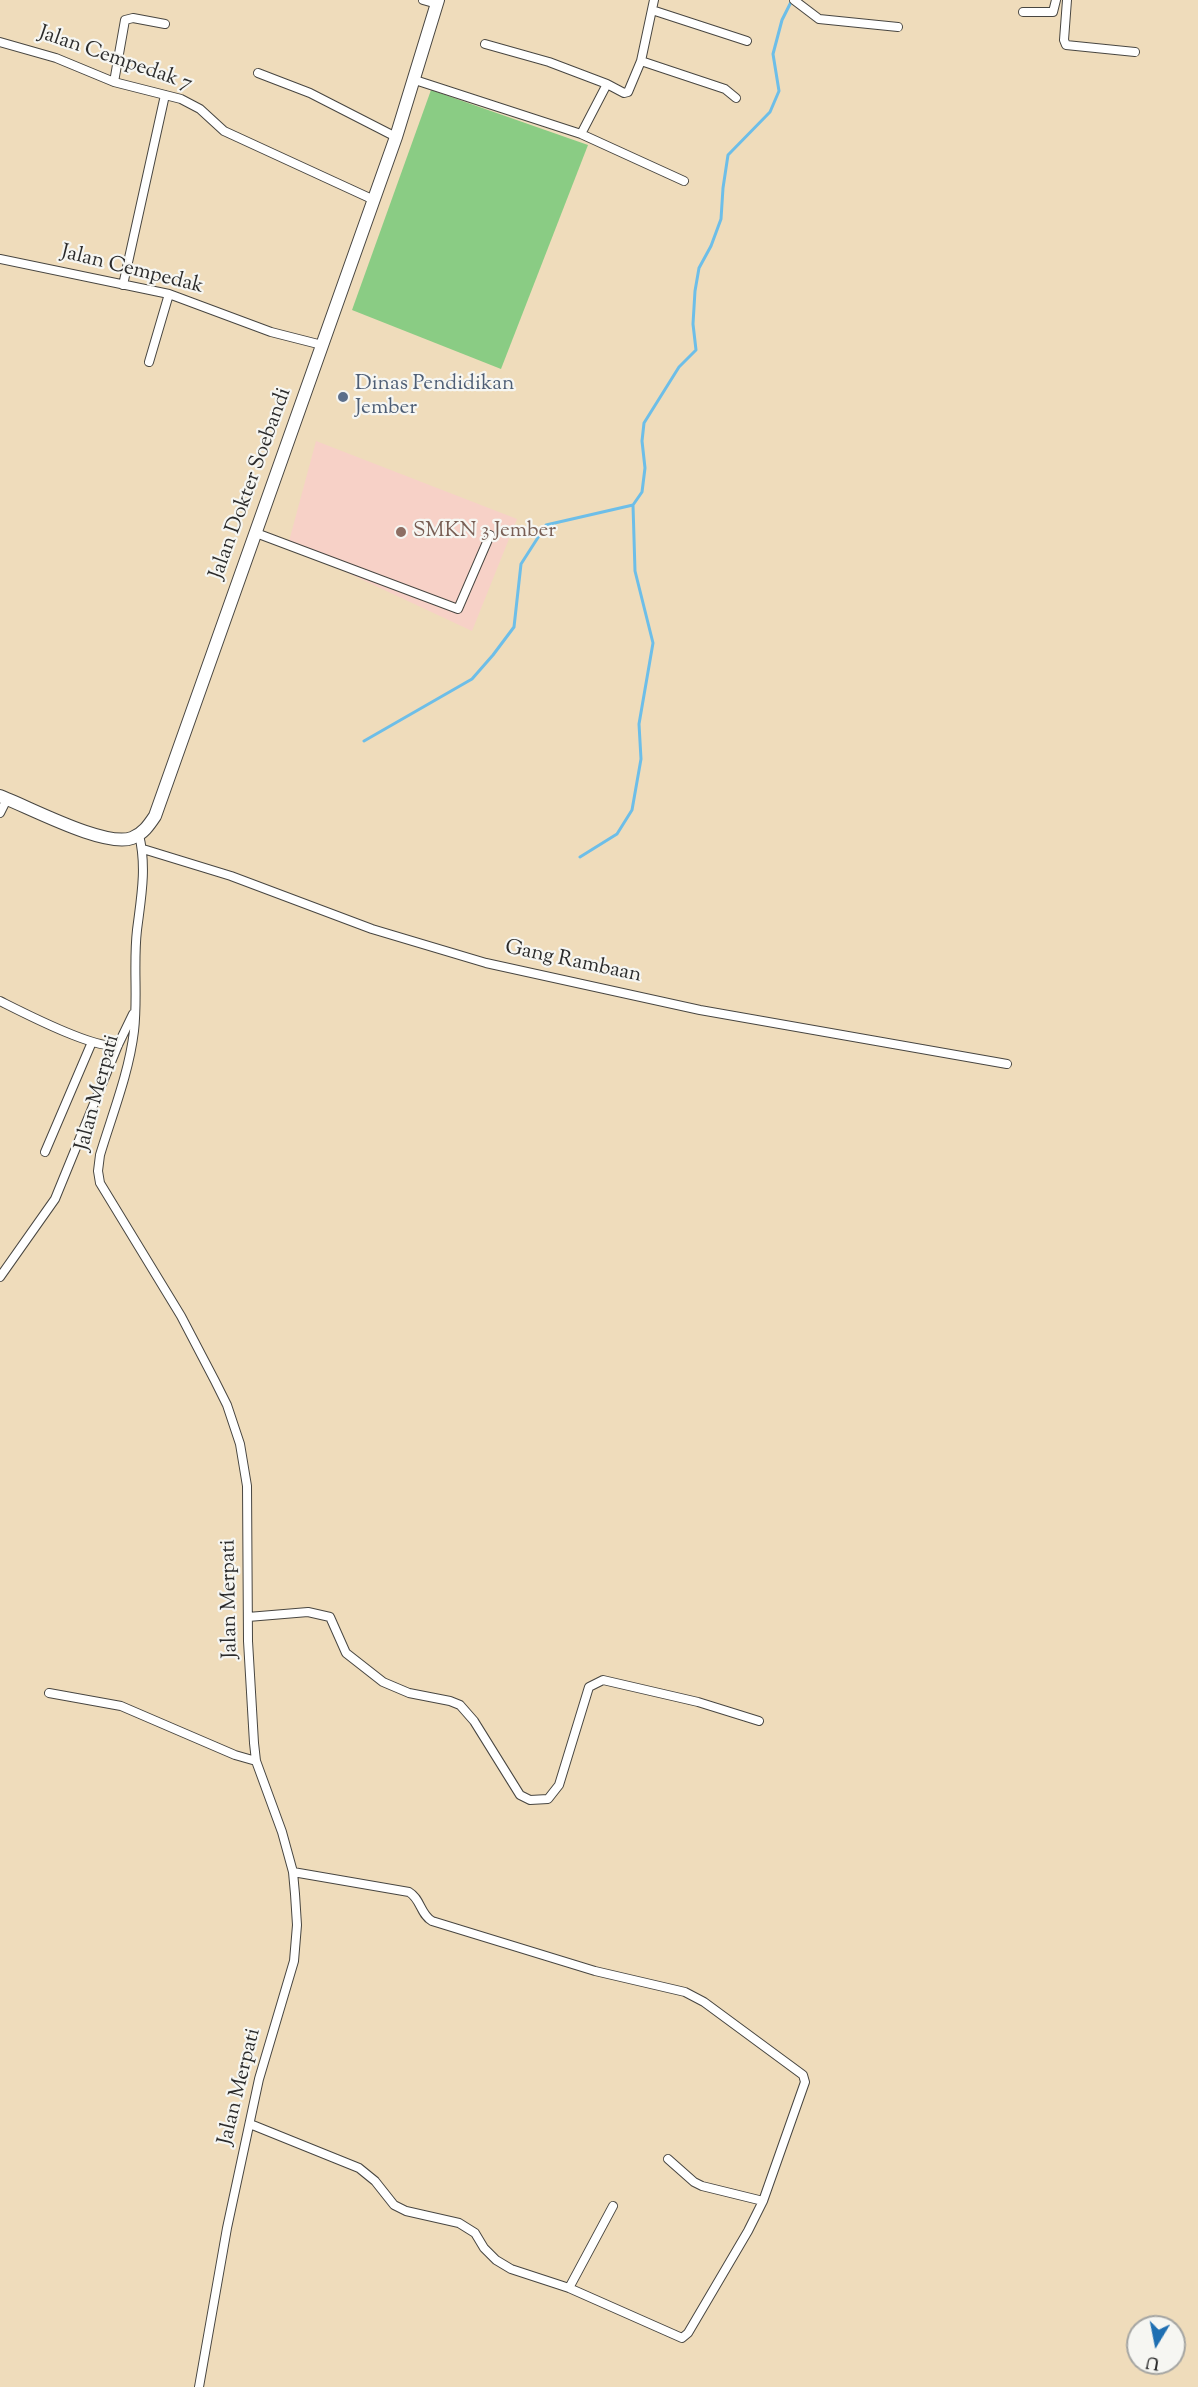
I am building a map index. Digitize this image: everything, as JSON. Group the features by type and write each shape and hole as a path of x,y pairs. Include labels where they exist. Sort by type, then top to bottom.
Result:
{"main road":[{"name":"Jalan Dokter Soebandi","path":"139,835 155,816 396,137 437,2"},
{"path":"3,798 97,836 117,840 131,839 139,835"}],"street":[{"path":"423,0 437,2"},
{"path":"485,44 539,58 627,93 641,61 654,0"},
{"path":"794,0 819,19 898,27"},
{"path":"1023,12 1053,12 1056,0"},
{"path":"1067,0 1064,40 1066,45 1135,52"},
{"path":"652,10 747,41"},
{"path":"114,82 125,20 133,18 165,24"},
{"name":"Jalan Cempedak 7","path":"0,42 56,58 114,82 181,99 200,109 224,131 374,200"},
{"path":"641,61 724,89 736,98"},
{"path":"258,73 310,93 396,137"},
{"path":"415,80 581,134 684,181"},
{"path":"581,134 607,84"},
{"path":"123,285 165,95"},
{"name":"Jalan Cempedak","path":"0,259 169,294 271,332 322,345"},
{"path":"149,362 169,294"},
{"path":"256,533 458,609 490,535"},
{"path":"0,813 3,798"},
{"name":"Jalan Merpati","path":"139,835 143,849 142,891 130,1055 100,1155 98,1171 100,1183 109,1199 191,1335 215,1380 234,1425 247,1486 248,1641 256,1761 282,1832 293,1872 297,1925 294,1961 264,2060 227,2228 199,2387"},
{"name":"Gang Rambaan","path":"143,849 231,876 372,929 486,963 700,1010 1007,1064"},
{"path":"0,1001 92,1042 118,1045"},
{"path":"0,1277 55,1199 134,1011"},
{"path":"45,1152 92,1042"},
{"path":"248,1617 308,1612 330,1617 346,1653 383,1682 409,1693 460,1704 474,1721 519,1795 530,1800 548,1799 559,1785 589,1687 603,1680 698,1701 759,1721"},
{"path":"49,1693 121,1706 214,1747 256,1761"},
{"path":"250,2124 359,2168 375,2181 394,2205 406,2211 467,2227 475,2233 495,2260 511,2269 569,2288 674,2336 685,2336 748,2231 763,2201 804,2087 805,2078 704,2002 685,1992 595,1971 432,1921 426,1917 417,1899 409,1892 293,1872"},
{"path":"668,2159 694,2182 702,2186 763,2201"},
{"path":"569,2288 612,2206"}],"shaded area":[{"name":"SMKN 3 Jember","path":"316,441 517,519 472,631 288,545"}],"green space":[{"path":"431,90 588,145 501,369 352,310"}],"waterway":[{"path":"580,857 617,834 632,810 641,759 639,724 653,643 635,571 633,505 642,492 645,468 642,441 644,423 679,367 696,350 693,324 695,291 699,268 711,246 721,219 728,155 770,112 779,91 773,54 782,20 792,0"},
{"path":"364,741 472,679 493,655 514,627 521,564 546,525 633,505"}],"place":[{"name":"Dinas Pendidikan Jember","path":"343,397"},
{"name":"SMKN 3 Jember","path":"401,532"}]}
